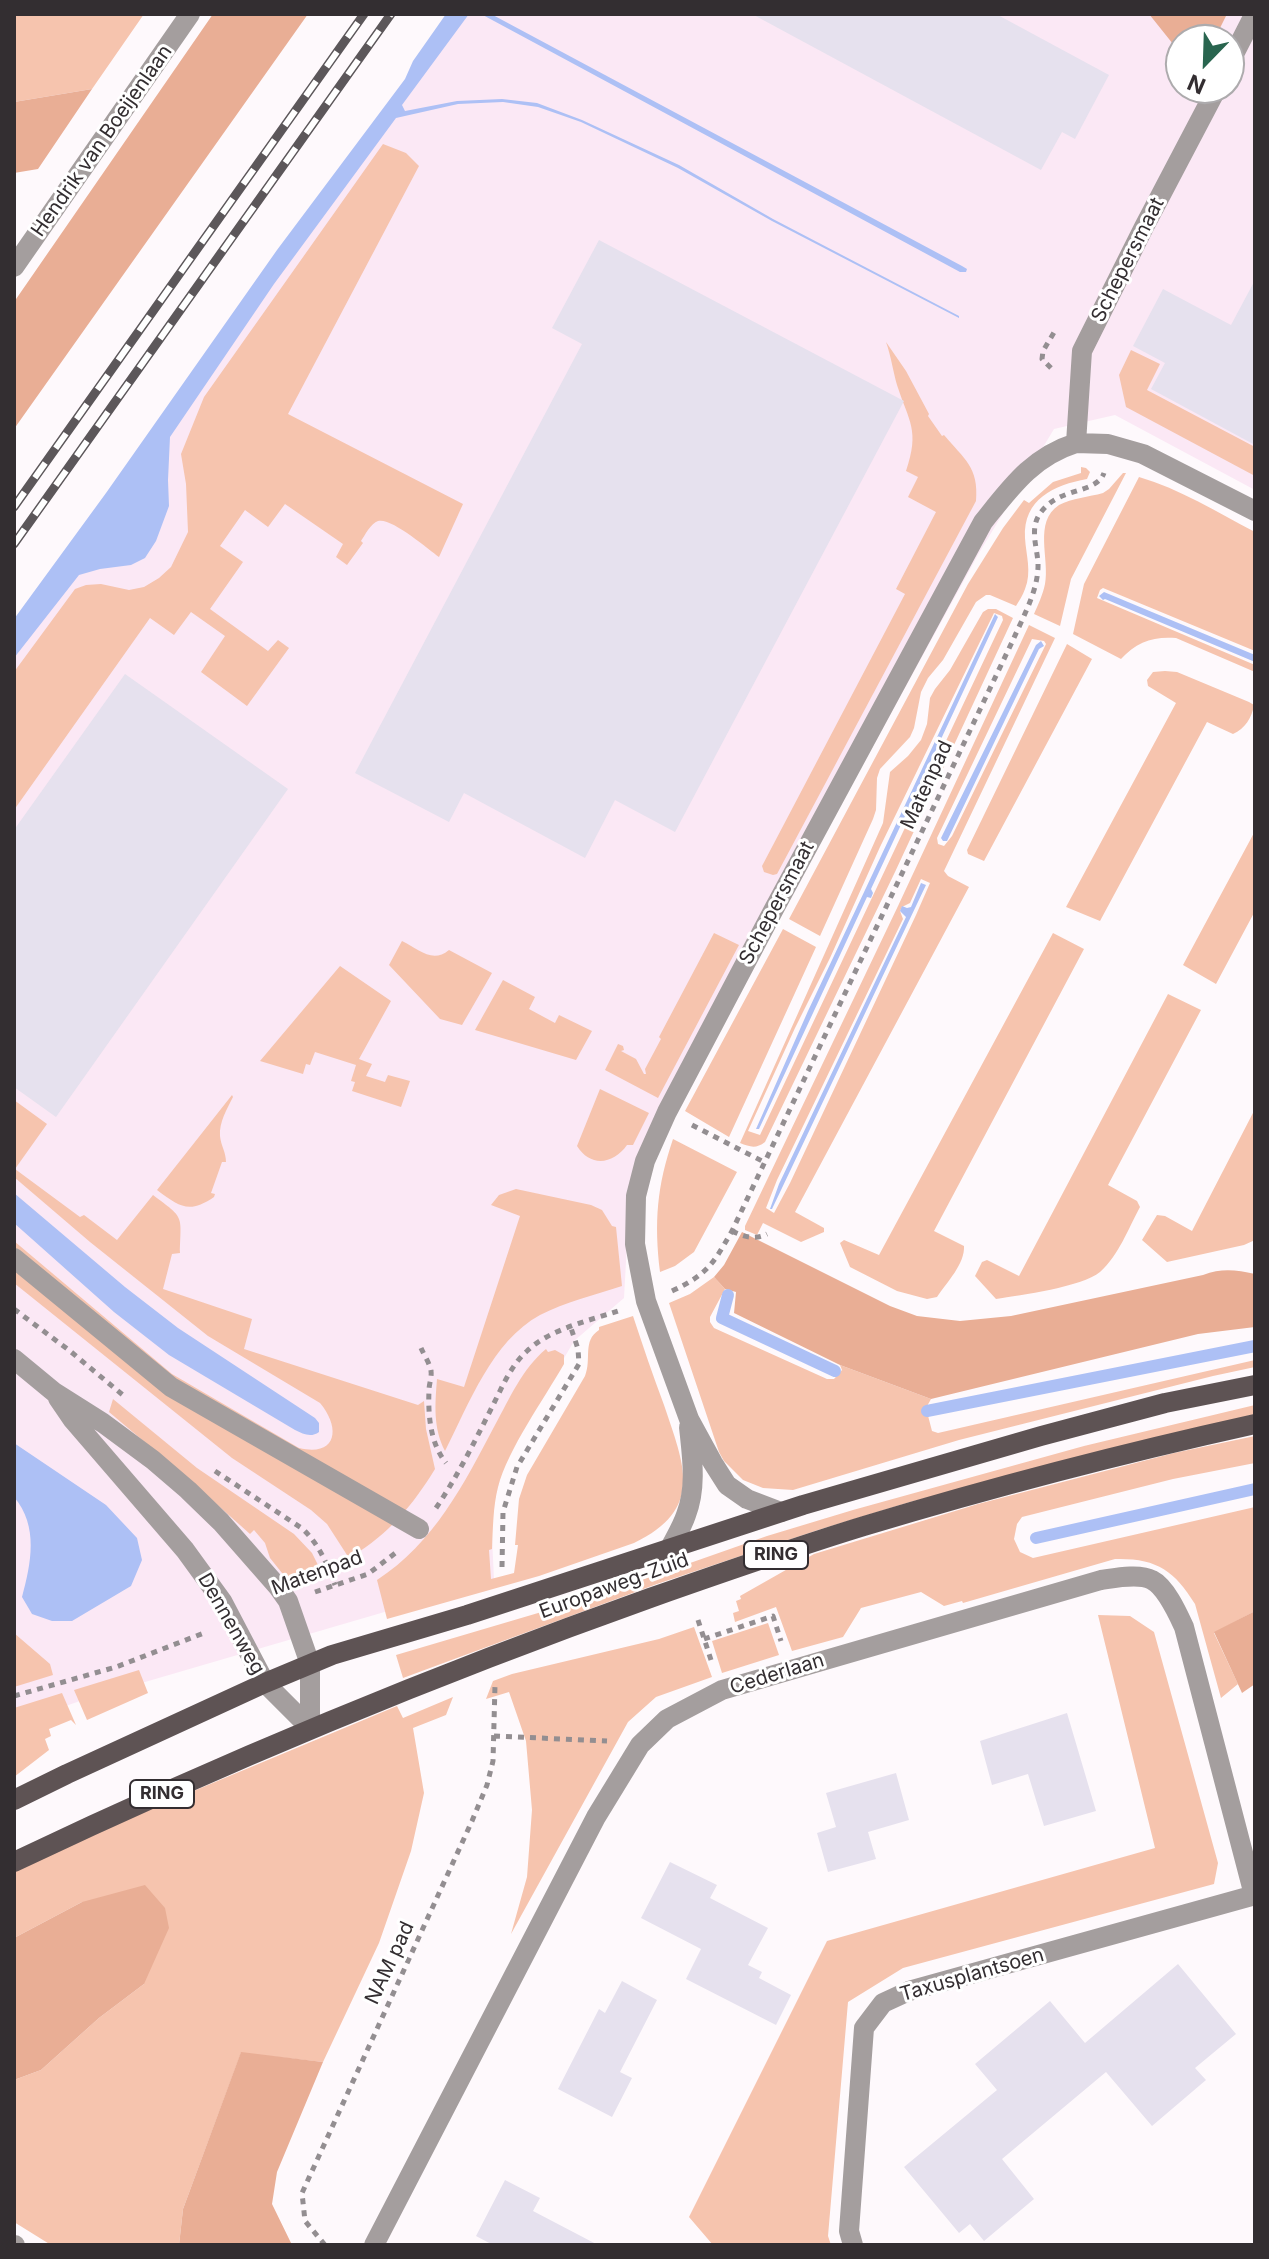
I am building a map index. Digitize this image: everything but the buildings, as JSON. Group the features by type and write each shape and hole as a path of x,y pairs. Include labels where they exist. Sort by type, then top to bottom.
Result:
{"main road":[{"name":"Europaweg-Zuid","path":"14,1800 265,1683 372,1642 467,1615 781,1512 1041,1436 1165,1403 1255,1385"},
{"name":"Europaweg-Zuid","path":"14,1862 310,1728 534,1640 719,1574 836,1535 1072,1468 1255,1424"}],"street":[{"name":"Hendrik van Boeijenlaan","path":"14,267 190,14"},
{"name":"Schepersmaat","path":"1076,443 1082,351 1209,104"},
{"name":"Schepersmaat","path":"781,1512 747,1499 727,1485 689,1419 646,1301 635,1244 636,1196 645,1161 667,1112 983,522 1034,465 1053,450 1076,443 1108,444 1143,454 1255,511"},
{"path":"14,1258 171,1387 419,1529"},
{"name":"Dennenweg","path":"14,1359 54,1392 153,1460 188,1490 247,1550 288,1601 310,1664 310,1728"},
{"name":"Dennenweg","path":"54,1392 73,1420 185,1550 222,1601 265,1683 310,1728"},
{"name":"Schepersmaat","path":"669,1550 687,1514 693,1490 689,1419"},
{"name":"Cederlaan","path":"374,2245 596,1817 640,1745 667,1719 722,1690 1101,1580 1129,1576 1152,1580 1174,1603 1184,1627 1254,1895"},
{"name":"Taxusplantsoen","path":"853,2245 849,2231 864,2028 883,2003 909,1991 1254,1895"}],"path":[{"name":"Matenpad","path":"288,1601 368,1574 392,1557 419,1529 438,1506 463,1465 514,1367 525,1352 540,1341 699,1278 716,1260 766,1163 1013,640 1037,576 1037,518 1051,501 1064,493 1100,481 1104,476 1108,444"},
{"path":"667,1112 766,1163"},
{"path":"732,1231 758,1238 767,1234"},
{"path":"502,1567 503,1512 517,1467 579,1364 571,1328"},
{"path":"421,1348 432,1372 429,1390 433,1437 437,1452 446,1463"},
{"path":"704,1639 773,1616 791,1669"},
{"path":"698,1620 710,1655"},
{"path":"14,1696 116,1667 234,1621"},
{"name":"NAM pad","path":"325,2245 305,2221 302,2193 472,1821 490,1773 495,1684"},
{"path":"494,1736 618,1741 640,1745"}],"shaded area":[{"path":"14,14 144,14 92,89 14,102"},
{"path":"213,14 308,14 14,429 14,302"},
{"path":"448,14 1255,14 1255,490 1115,415 1054,429 979,553 630,1189 624,1298 574,1341 505,1460 491,1515 494,1580 80,1701 14,1724 14,641 367,144"},
{"path":"1149,14 1227,14 1222,24 1165,24 1165,34"},
{"path":"92,89 38,169 14,173 14,102"},
{"path":"383,144 406,153 419,166 288,414 463,504 439,557 400,529 378,521 368,530 361,541 363,543 347,565 336,557 343,544 285,504 268,527 245,510 220,546 243,562 210,609 268,651 278,640 289,648 247,706 201,672 225,636 191,612 174,635 150,618 14,810 14,672 75,589 101,584 129,590 144,587 171,567 188,532 181,454 204,397"},
{"path":"886,342 906,371 928,416 969,464 975,480 976,501 777,874 773,875 764,872 762,866 905,594 896,589 936,512 908,497 918,477 906,471 912,445 911,426"},
{"path":"1131,350 1160,364 1147,390 1255,447 1255,476 1126,407 1119,375"},
{"path":"1081,467 1090,472 1087,479 1052,490 1029,513 1025,538 1028,576 1016,606 990,595 976,602 943,660 928,678 921,692 910,737 880,769 873,819 820,936 789,919 968,584 1003,528 1024,500 1029,503 1053,482 1081,473"},
{"path":"1126,473 1071,579 1060,626 1034,614 1045,584 1044,531 1051,512 1064,503 1103,493"},
{"path":"1139,477 1184,494 1255,532 1255,651 1103,588 1097,598 1255,665 1255,672 1176,638 1146,641 1121,659 1073,634 1084,584"},
{"path":"996,609 1013,618 765,1142 753,1147 740,1143 883,823 890,772 921,740 927,724 930,698 983,612","holes":["994,613 1002,616 1003,620 760,1135 748,1131 880,847"]},
{"path":"1029,625 1055,638 944,871 969,887 795,1212 824,1228 824,1232 801,1242 763,1223 757,1235 745,1230 745,1226","holes":["1032,639 1046,644 952,836 944,846 938,844 937,838","921,879 930,883 916,915 774,1213 766,1208 777,1180 903,919 900,911 910,903"]},
{"path":"1067,644 1092,659 984,861 968,854 967,850"},
{"path":"1153,672 1177,672 1249,702 1254,705 1253,709 1244,726 1233,734 1207,722 1100,921 1066,907 1176,703 1148,686 1147,680"},
{"path":"1255,831 1255,911 1216,984 1183,965"},
{"path":"783,929 816,947 729,1137 685,1111"},
{"path":"714,933 739,945 658,1098 605,1070 618,1044 623,1046 624,1050 621,1051 636,1059 646,1074 645,1069 661,1039 659,1037"},
{"path":"1053,933 1084,949 934,1231 964,1246 955,1273 937,1297 927,1299 897,1291 850,1267 840,1243 844,1240 879,1255"},
{"path":"402,941 431,955 437,956 449,950 492,973 462,1025 440,1019 389,965"},
{"path":"340,966 391,1001 359,1059 372,1064 366,1076 385,1082 388,1075 410,1081 401,1107 352,1091 355,1082 351,1081 356,1065 315,1052 303,1074 260,1061"},
{"path":"503,980 535,997 529,1009 555,1023 559,1015 592,1031 576,1060 475,1030"},
{"path":"1168,994 1201,1010 1108,1185 1137,1201 1140,1207 1123,1241 1107,1265 1091,1277 1051,1290 996,1299 975,1276 982,1262 987,1260 1019,1276"},
{"path":"600,1089 649,1113 633,1145 627,1145 615,1157 602,1161 588,1158 577,1146"},
{"path":"232,1095 220,1131 226,1162 222,1162 211,1193 215,1194 214,1197 191,1207 172,1201 157,1190"},
{"path":"14,1100 47,1124 15,1169 117,1240 153,1195 176,1214 181,1231 180,1253 172,1254 163,1289 252,1319 244,1349 418,1405 424,1401 426,1429 435,1469 409,1507 377,1539 352,1556 347,1555 327,1524 311,1510 232,1458 14,1283 14,1241 172,1374 299,1448 321,1448 332,1438 331,1422 320,1403 208,1336 14,1177"},
{"path":"1255,1109 1255,1240 1167,1262 1142,1240 1157,1215 1165,1216 1192,1231"},
{"path":"673,1139 737,1172 694,1252 675,1266 660,1272 658,1204"},
{"path":"516,1189 602,1210 612,1226 616,1227 622,1286 560,1306 523,1326 495,1357 445,1451 435,1407 437,1379 464,1387 520,1216 491,1205 499,1195"},
{"path":"742,1232 890,1306 917,1316 960,1321 1011,1316 1216,1271 1255,1274 1255,1327 1198,1334 931,1399 840,1365 734,1313 736,1292 725,1289 714,1277"},
{"path":"714,1277 725,1289 710,1317 714,1328 827,1379 834,1379 842,1370 840,1365 931,1399 926,1408 932,1431 938,1433 1255,1360 1255,1367 959,1440 793,1490 763,1488 743,1480 719,1452 669,1303 690,1294"},
{"path":"633,1316 682,1466 680,1500 671,1516 656,1530 634,1543 539,1576 387,1619 377,1580 415,1548 446,1511 523,1375 546,1349 548,1352 555,1350 564,1355 564,1364 518,1441 496,1495 492,1549 489,1550 491,1579 514,1573 519,1499 527,1475 585,1376 589,1345 594,1334 599,1327"},
{"path":"113,1399 197,1468 294,1534 312,1553 319,1567 286,1578 254,1530 250,1534 109,1412"},
{"path":"1255,1405 1255,1414 910,1502 818,1530 657,1584 403,1678 396,1655 599,1595 767,1536 1084,1446"},
{"path":"1255,1436 1255,1463 1173,1479 1022,1517 1014,1539 1020,1552 1033,1558 1255,1507 1255,1611 1214,1633 1238,1684 1221,1698 1195,1604 1171,1575 1142,1561 1115,1559 944,1606 921,1592 861,1608 843,1637 792,1651 776,1607 735,1622 733,1613 739,1611 736,1601 741,1599 740,1596 814,1554 978,1504 1174,1453"},
{"path":"1255,1611 1255,1684 1242,1693 1214,1632"},
{"path":"1098,1615 1130,1616 1154,1632 1218,1863 1214,1884 903,1968 848,2002 828,2236 831,2245 713,2245 689,2217 827,1941 1155,1848"},
{"path":"768,1623 779,1655 722,1673 712,1641"},
{"path":"694,1627 712,1677 656,1697 628,1722 511,1934 527,1877 532,1810 526,1741 509,1692 486,1699 493,1681 659,1639"},
{"path":"14,1633 50,1664 53,1675 14,1687"},
{"path":"139,1670 148,1693 87,1720 74,1690"},
{"path":"62,1693 76,1725 71,1720 49,1729 51,1736 45,1739 49,1750 14,1777 14,1708"},
{"path":"453,1697 446,1715 413,1728 424,1793 411,1851 379,1943 323,2062 241,2053 183,2209 179,2245 51,2245 14,2222 14,2080 41,2070 99,2018 144,1984 82,1902 14,1938 14,1866 397,1706 403,1718"},
{"path":"145,1885 165,1908 169,1928 144,1984 99,2018 41,2070 14,2080 14,1938 82,1902"},
{"path":"241,2052 323,2062 277,2172 272,2204 292,2245 179,2245 183,2209"}],"water":[{"path":"446,14 469,14 402,105 405,111 457,101 502,99 537,103 582,120 679,165 959,318 772,221 678,168 581,122 538,107 503,102 458,104 396,118 274,284 170,437 169,506 156,541 145,558 131,565 79,575 14,658 14,619 277,250 405,79 413,61"},
{"path":"481,14 491,14 962,266 967,269 966,272 960,272"},
{"path":"1104,592 1255,655 1255,662 1103,600 1099,596"},
{"path":"995,614 998,617 871,889 871,898 867,897 759,1129 756,1129 808,1011"},
{"path":"1041,641 1044,646 1039,649 947,841 943,841 941,838 1036,645"},
{"path":"921,883 926,885 770,1209 906,917 900,911 902,906 911,907"},
{"path":"14,1193 178,1328 315,1418 319,1423 319,1432 310,1435 295,1430 169,1355 114,1312 14,1223"},
{"path":"14,1443 106,1505 137,1538 142,1560 131,1586 72,1621 52,1621 32,1614 22,1597 31,1546 27,1520 14,1497"}],"waterway":[{"path":"728,1295 722,1318 835,1371"},
{"path":"927,1411 1255,1346"},
{"path":"1036,1538 1255,1489"}],"railway":[{"path":"14,507 364,14"},
{"path":"14,544 391,14"}]}
